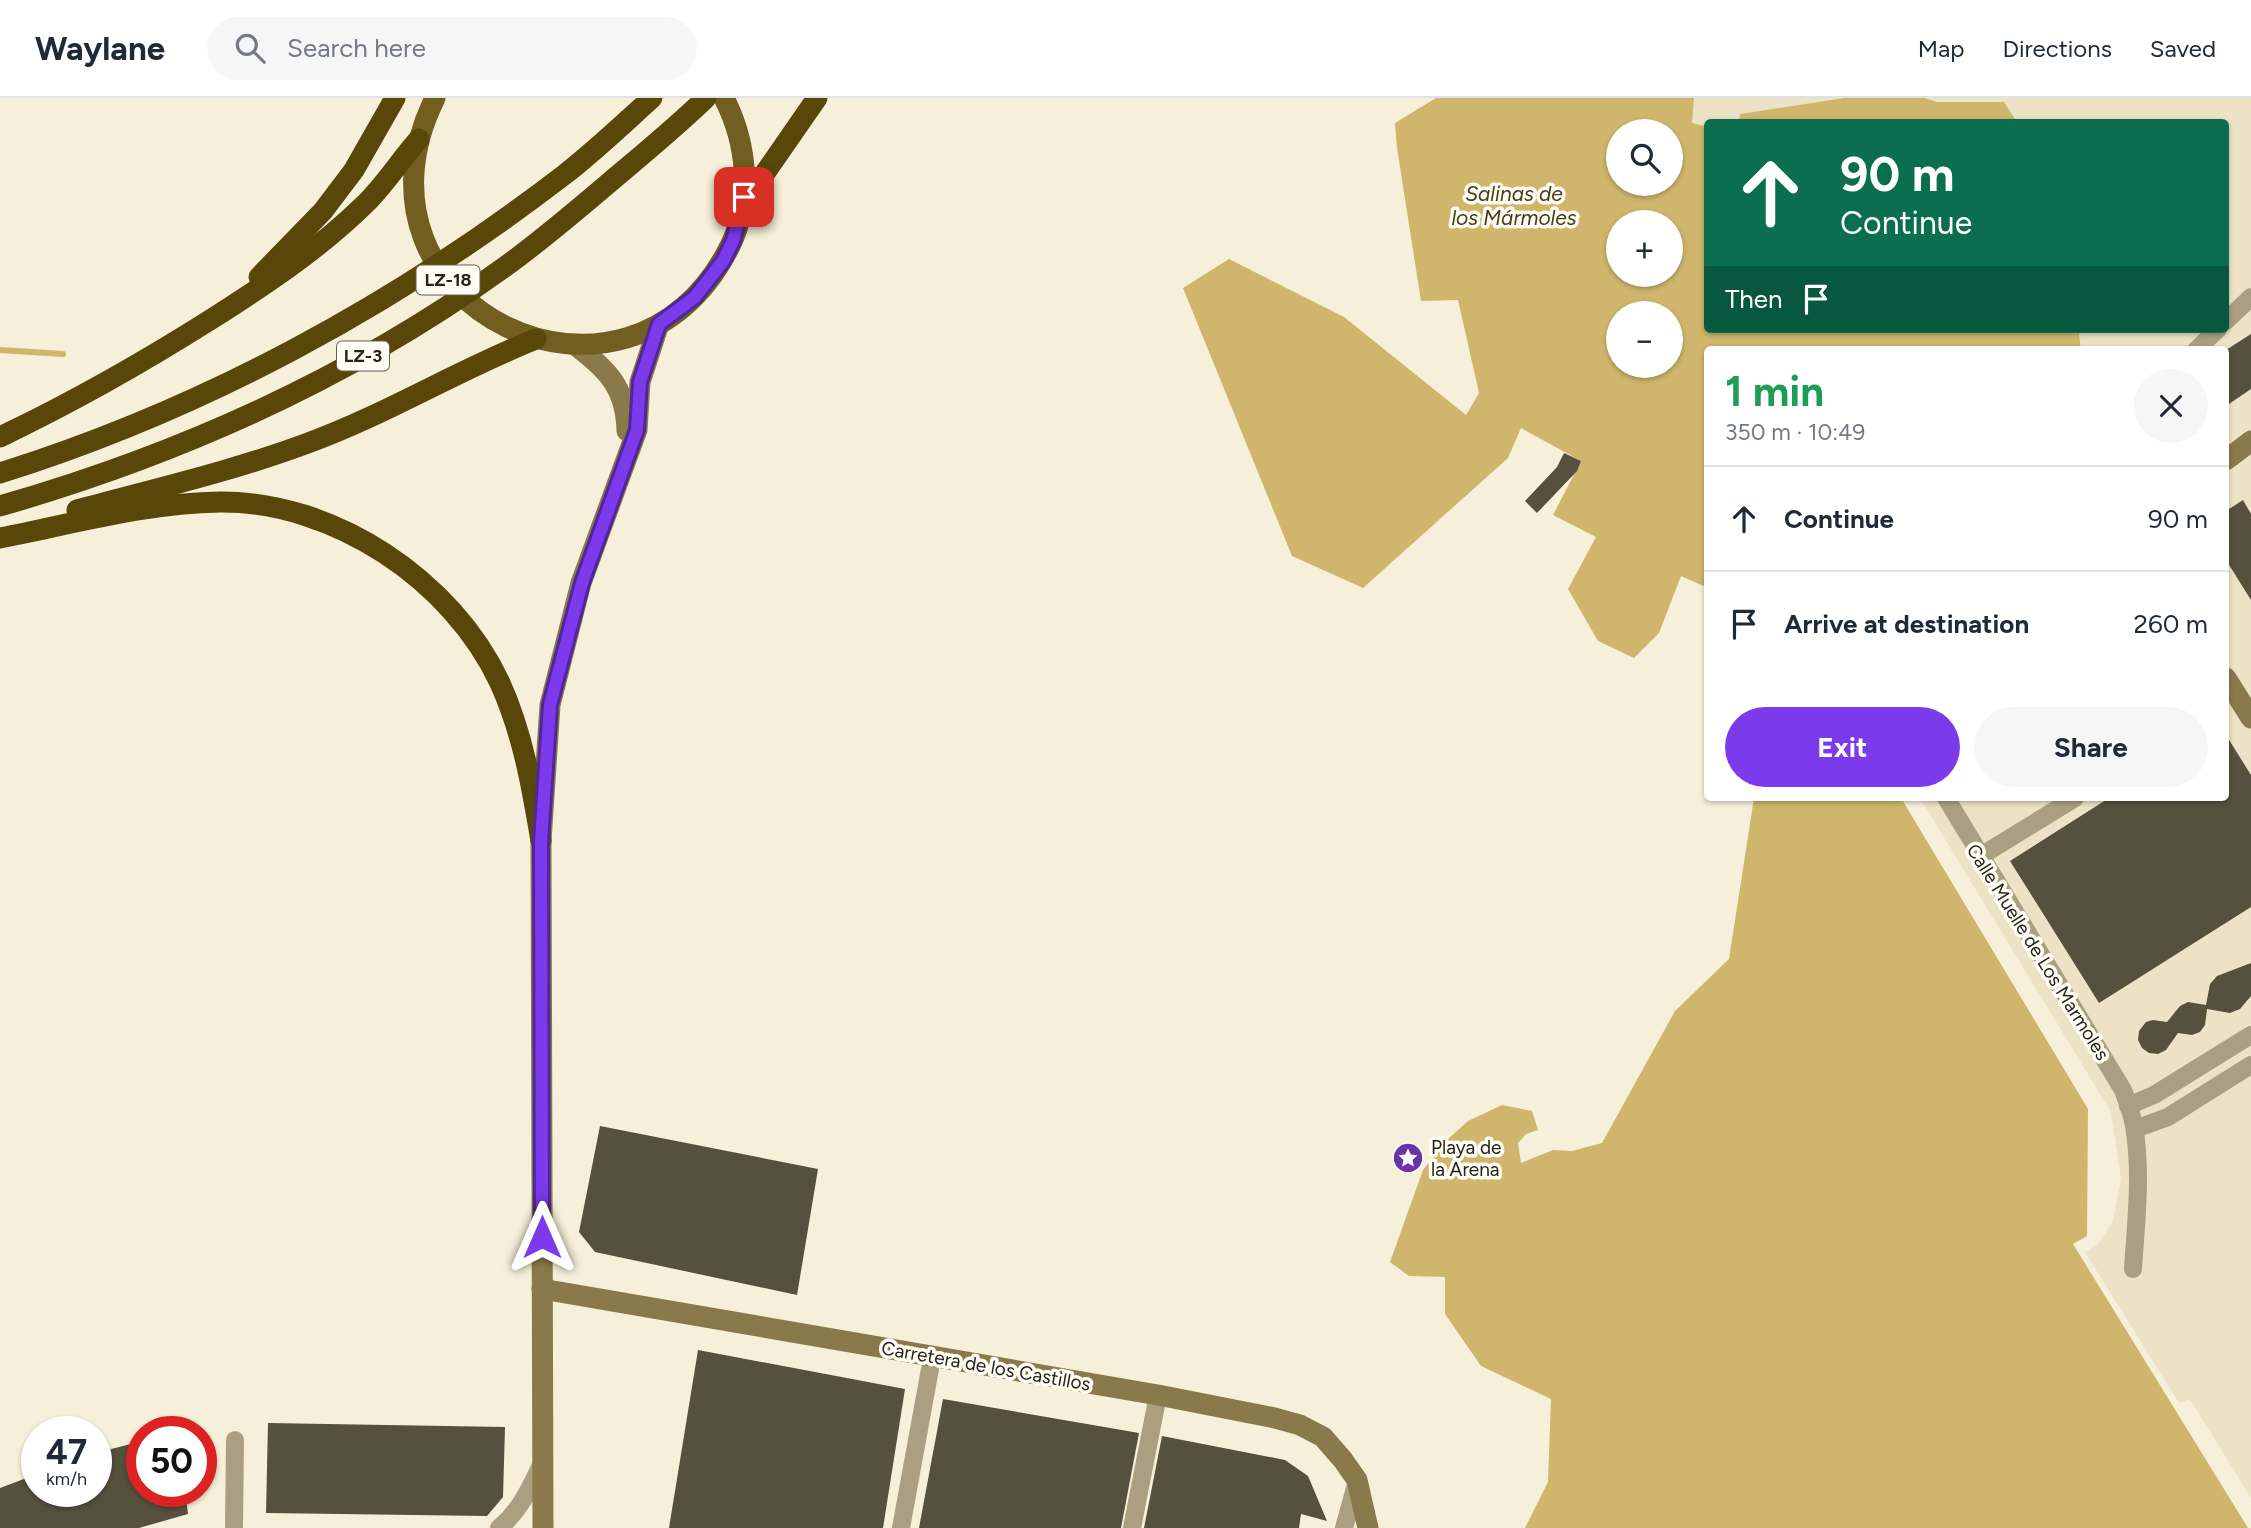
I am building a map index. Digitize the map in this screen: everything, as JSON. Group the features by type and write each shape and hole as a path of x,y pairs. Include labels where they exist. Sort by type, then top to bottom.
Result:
{"highway":[{"path":"222,313 323,211 354,170 395,98"},
{"name":"LZ-3","path":"0,473 41,460 166,410 241,377 340,326 486,233 566,173 652,98"},
{"name":"LZ-3","path":"0,506 79,483 157,455 235,422 355,361 428,318 506,265 679,124 706,98"},
{"path":"744,197 765,173 817,98"},
{"path":"0,437 76,400 145,361 264,286 318,246 367,202 419,139"},
{"path":"0,527 52,517 224,470 308,443 403,403 536,339"},
{"path":"0,538 139,511 221,502 267,507 310,517 357,537 400,564 432,592 479,646 499,682 514,718 528,765 541,842"}],"main road":[{"name":"LZ-18","path":"435,98 419,139 414,179 418,219 432,256 454,288 500,325 536,339 574,344 603,343 659,324 695,297 716,270 733,241 744,197 745,175 738,131 724,98"},
{"path":"543,1528 541,842 550,705 582,583 637,430 640,382 659,324"},
{"path":"574,344 609,373 619,389 626,411 627,457"},
{"path":"2229,448 2251,439"},
{"path":"2229,457 2251,439"},
{"path":"2232,701 2251,718"},
{"name":"Carretera de los Castillos","path":"542,1289 1158,1395 1275,1418 1322,1437 1343,1460 1357,1480 1368,1528"}],"street":[{"path":"2229,318 2251,297"},
{"path":"2200,346 2214,333"},
{"name":"Calle Muelle de Los Marmoles","path":"1948,801 1979,857 2123,1090 2135,1129 2138,1184 2133,1269"},
{"path":"1979,857 2070,801"},
{"path":"2128,1106 2154,1095 2251,1035"},
{"path":"2135,1129 2168,1116 2251,1065"},
{"path":"901,1528 932,1358"},
{"path":"1132,1528 1158,1395"},
{"path":"234,1528 235,1440"},
{"path":"499,1528 510,1519 525,1499 543,1461"},
{"path":"1345,1528 1357,1480"}],"shaded area":[{"path":"1694,98 1844,98 1740,114 1739,119 1704,119 1704,126 1692,124"},
{"path":"1925,98 2251,98 2251,1498 2190,1399 2179,1403 2085,1252 2099,1243 2113,1221 2121,1178 2111,1112 1922,801 2229,801 2229,346 2080,346 2079,334 2229,333 2229,119 2015,119 2004,102 1937,102"}],"water":[{"name":"Salinas de los Mármoles","path":"1436,98 1694,98 1692,123 1704,126 1704,333 2080,333 2080,346 1704,346 1704,586 1681,576 1659,633 1634,658 1598,641 1568,589 1596,537 1553,515 1581,461 1521,428 1508,458 1363,588 1292,556 1183,288 1229,259 1344,317 1466,415 1479,393 1458,300 1421,301 1395,123"},
{"path":"1844,98 1925,98 1937,102 2004,102 2015,119 1739,119 1740,114"},
{"path":"1754,801 1903,801 2088,1109 2087,1236 2073,1244 2248,1528 1525,1528 1548,1482 1551,1399 1481,1366 1445,1314 1445,1277 1409,1276 1390,1262 1423,1170 1446,1141 1468,1121 1502,1105 1532,1111 1538,1130 1526,1134 1518,1143 1521,1163 1553,1150 1572,1151 1602,1143 1675,1011 1729,959"}],"building":[{"path":"2251,334 2251,389 2229,404 2229,348"},
{"path":"1564,453 1581,461 1577,471 1537,513 1525,501 1557,467"},
{"path":"2243,500 2251,514 2251,600 2229,565 2229,509"},
{"path":"2229,740 2251,775 2251,907 2099,1003 2010,861 2104,801 2229,801"},
{"path":"2251,963 2251,996 2240,1009 2230,1013 2207,1009 2205,1025 2200,1032 2192,1035 2178,1033 2166,1050 2158,1054 2149,1053 2142,1048 2138,1040 2139,1031 2146,1022 2167,1022 2180,1006 2188,1002 2206,1005 2210,984 2217,976"},
{"path":"600,1126 818,1169 797,1295 595,1252 579,1232"},
{"path":"698,1350 905,1389 883,1528 669,1528"},
{"path":"943,1399 1139,1433 1121,1528 919,1528"},
{"path":"268,1423 505,1427 503,1497 487,1516 266,1513"},
{"path":"1162,1436 1285,1460 1308,1476 1327,1521 1301,1514 1299,1528 1144,1528"},
{"path":"126,1445 126,1507 187,1507 188,1514 139,1528 0,1528 0,1488 21,1480 21,1507 112,1507 112,1449"}],"waterway":[{"path":"0,350 63,354"}],"place":[{"name":"Playa de la Arena","path":"1408,1158"}],"route":[{"path":"542,1237 541,842 550,705 582,583 637,430 640,382 659,324 695,297 723,261 733,241 744,197"}]}
